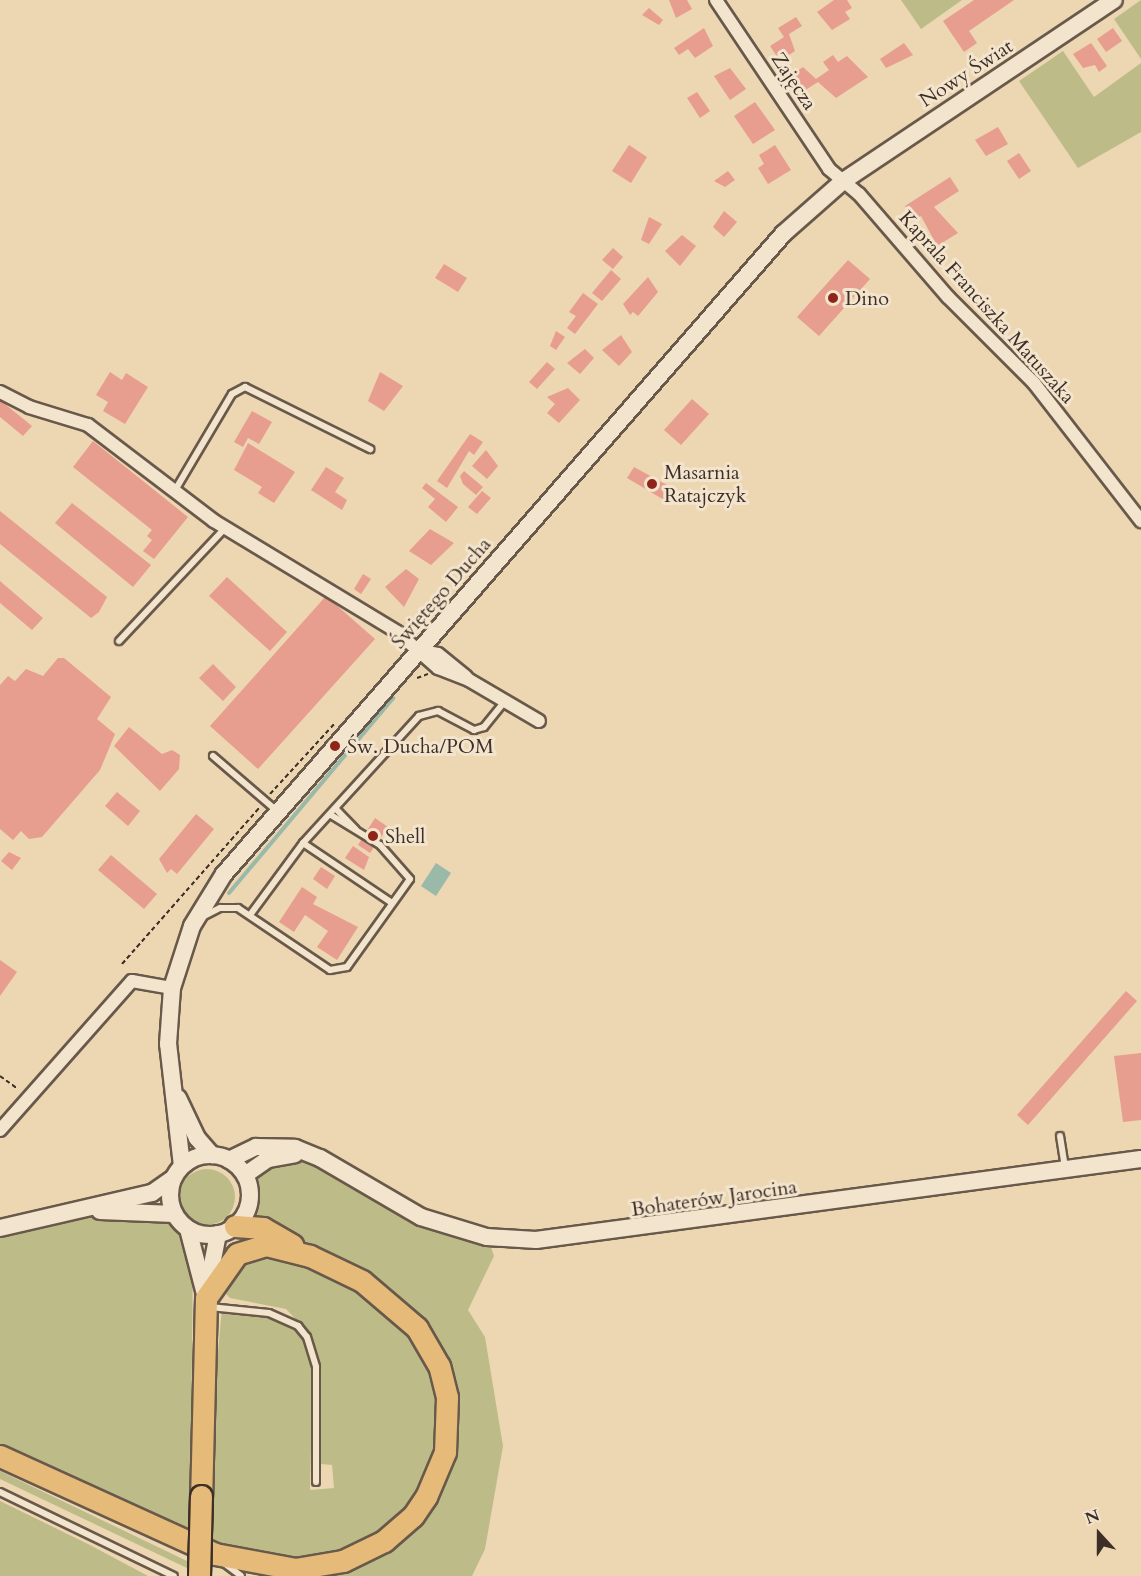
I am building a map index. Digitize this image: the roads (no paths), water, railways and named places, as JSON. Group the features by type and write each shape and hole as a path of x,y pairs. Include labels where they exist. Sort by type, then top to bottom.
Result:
{"highway":[{"path":"0,1456 215,1554 295,1569 364,1553 413,1516 441,1463 448,1431 447,1396 430,1349 417,1328 383,1296 263,1228 226,1230"},
{"path":"199,1576 206,1303 230,1261 249,1247 276,1247 310,1256"}],"main road":[{"name":"Nowy Świat","path":"842,182 1114,0"},
{"name":"Świętego Ducha","path":"177,1172 171,1081 172,988 192,926 224,874 271,806 420,650 783,234 842,182"},
{"name":"Świętego Ducha","path":"171,1081 188,1121 212,1155"},
{"name":"Bohaterów Jarocina","path":"229,1160 268,1146 310,1153 421,1217 488,1237 536,1240 1141,1159"},
{"path":"245,1175 268,1159 310,1153"},
{"path":"0,1228 152,1193 177,1172 212,1155 229,1160 245,1175 250,1197 226,1230 206,1303"},
{"path":"177,1172 169,1197 174,1214 188,1229 206,1303"},
{"path":"76,1210 174,1214"},
{"path":"188,1229 226,1230"}],"street":[{"name":"Zajęcza","path":"716,0 842,182"},
{"name":"Kaprala Franciszka Matuszaka","path":"842,182 859,194 948,297 1034,383 1141,521"},
{"path":"0,392 29,407 88,425 174,492 225,528 420,650 438,668 469,680 539,721"},
{"path":"0,1130 28,1095 132,981 172,988"}],"lane":[{"path":"174,492 232,394 245,387 370,449"},
{"path":"120,641 225,528"},
{"path":"250,915 303,843 422,713 438,711 474,730 490,721 505,701"},
{"path":"213,756 271,806"},
{"path":"192,926 220,908 238,908 336,971 350,964 410,881 409,873 336,809"},
{"path":"331,815 355,828"},
{"path":"303,843 392,903"},
{"path":"1060,1136 1065,1169"},
{"path":"206,1303 269,1312 292,1322 307,1337 316,1367 316,1482"},
{"path":"0,1492 174,1576"},
{"path":"215,1554 241,1576"}],"waterway":[{"path":"229,893 393,698"}],"place":[{"name":"Dino","path":"833,298"},
{"name":"Masarnia Ratajczyk","path":"652,484"},
{"name":"Św. Ducha/POM","path":"335,746"},
{"name":"Shell","path":"373,836"}]}
